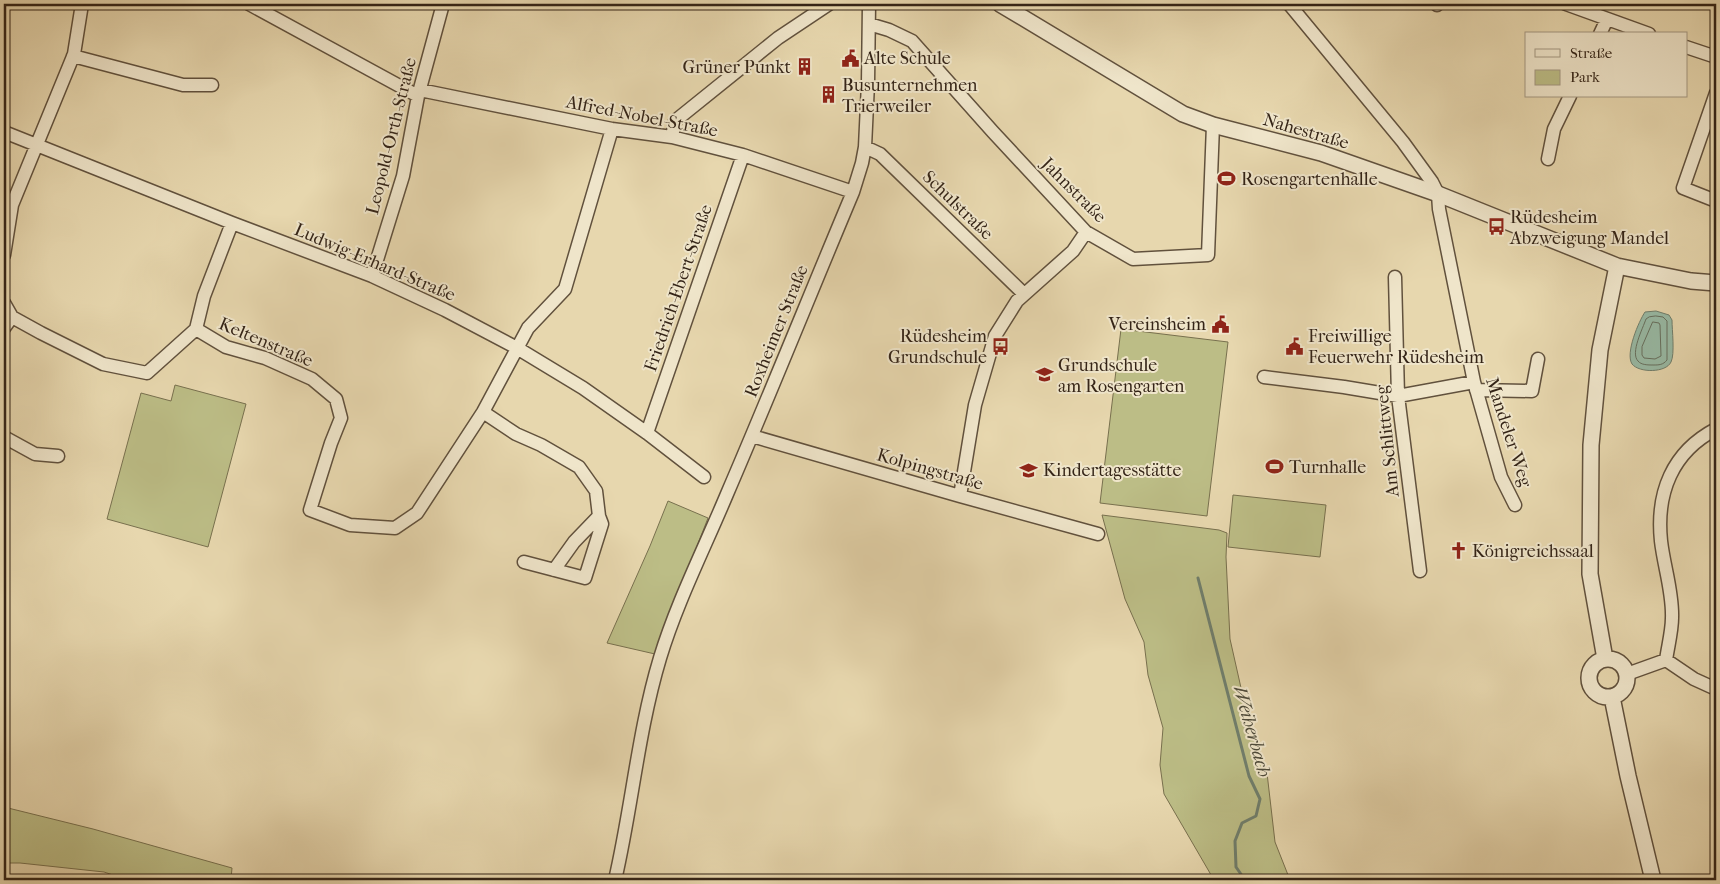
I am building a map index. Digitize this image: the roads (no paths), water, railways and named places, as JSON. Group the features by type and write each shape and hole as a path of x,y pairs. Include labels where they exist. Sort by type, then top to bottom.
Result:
{"street":[{"path":"4,256 12,206 73,56 82,4"},
{"name":"Alfred-Nobel-Straße","path":"249,4 419,93 612,129 672,137 742,155 854,192"},
{"name":"Leopold-Orth-Straße","path":"372,276 403,176 419,93 443,4"},
{"path":"672,137 675,121 778,38 829,4"},
{"name":"Roxheimer Straße","path":"615,880 625,840 645,720 660,658 695,566 752,436 854,192 865,147 869,4"},
{"name":"Nahestraße","path":"1000,4 1183,114 1213,125 1322,153 1438,194 1617,266 1691,281 1716,283"},
{"path":"1289,4 1404,142 1432,182 1438,194"},
{"path":"1566,4 1643,32"},
{"path":"1601,32 1608,20"},
{"name":"Jahnstraße","path":"869,24 889,30 912,41 1086,232 1133,258 1208,255 1213,125"},
{"path":"1688,48 1716,57"},
{"path":"73,56 183,85 212,85"},
{"path":"1716,93 1683,188 1716,201"},
{"path":"1548,159 1554,129 1569,98"},
{"name":"Keltenstraße","path":"232,223 204,296 196,329 226,347 265,358 312,379 336,399 341,418 310,510 350,525 395,528 417,513 483,412 528,328 565,289 612,129"},
{"name":"Ludwig-Erhard-Straße","path":"4,132 232,223 372,276 445,310 517,348 583,388 647,433 704,477"},
{"name":"Schulstraße","path":"865,147 880,154 1024,294"},
{"name":"Friedrich-Ebert-Straße","path":"647,433 742,155"},
{"name":"Mandeler Weg","path":"1438,194 1439,209 1475,386 1501,477 1514,504"},
{"path":"960,496 975,405 995,336 1017,301 1073,251 1086,232"},
{"path":"1605,659 1590,574 1591,445 1600,350 1617,266"},
{"name":"Am Schlittweg","path":"1395,277 1398,396 1420,571"},
{"path":"4,302 12,317 103,364 147,373 196,329"},
{"path":"4,328 12,317"},
{"path":"1264,377 1398,396 1475,386 1532,391 1538,359"},
{"path":"483,412 516,434 541,445 579,467 596,491 599,516 602,524 585,578 524,562"},
{"path":"1666,660 1672,619 1671,599 1661,542 1660,514 1662,498 1671,472 1679,459 1700,438 1716,429"},
{"name":"Kolpingstraße","path":"752,436 1098,534"},
{"path":"4,437 35,454 58,456"},
{"path":"554,570 574,542 599,516"},
{"path":"1605,659 1616,661 1625,668 1627,674 1626,686 1623,691 1612,697 1595,692 1589,681 1591,670 1605,659"},
{"path":"1627,674 1666,660"},
{"path":"1666,660 1694,679 1716,689"},
{"path":"1612,697 1628,776 1653,880"}],"water":[{"path":"1656,311 1669,315 1672,320 1673,348 1671,362 1668,366 1658,370 1640,369 1632,364 1630,359 1631,345 1639,322 1645,312"}],"waterway":[{"name":"Weiherbach","path":"1198,578 1249,776 1260,799 1256,816 1242,823 1235,841 1236,867 1245,880"}],"place":[{"name":"Alte Schule","path":"850,58"},
{"name":"Grüner Punkt","path":"805,67"},
{"name":"Busunternehmen Trierweiler","path":"828,95"},
{"name":"Rosengartenhalle","path":"1227,179"},
{"name":"Rüdesheim Abzweigung Mandel","path":"1496,227"},
{"name":"Vereinsheim","path":"1220,324"},
{"name":"Rüdesheim Grundschule","path":"1001,346"},
{"name":"Freiwillige Feuerwehr Rüdesheim","path":"1294,346"},
{"name":"Grundschule am Rosengarten","path":"1044,375"},
{"name":"Turnhalle","path":"1275,467"},
{"name":"Kindertagesstätte","path":"1029,470"},
{"name":"Königreichssaal","path":"1458,551"}]}
